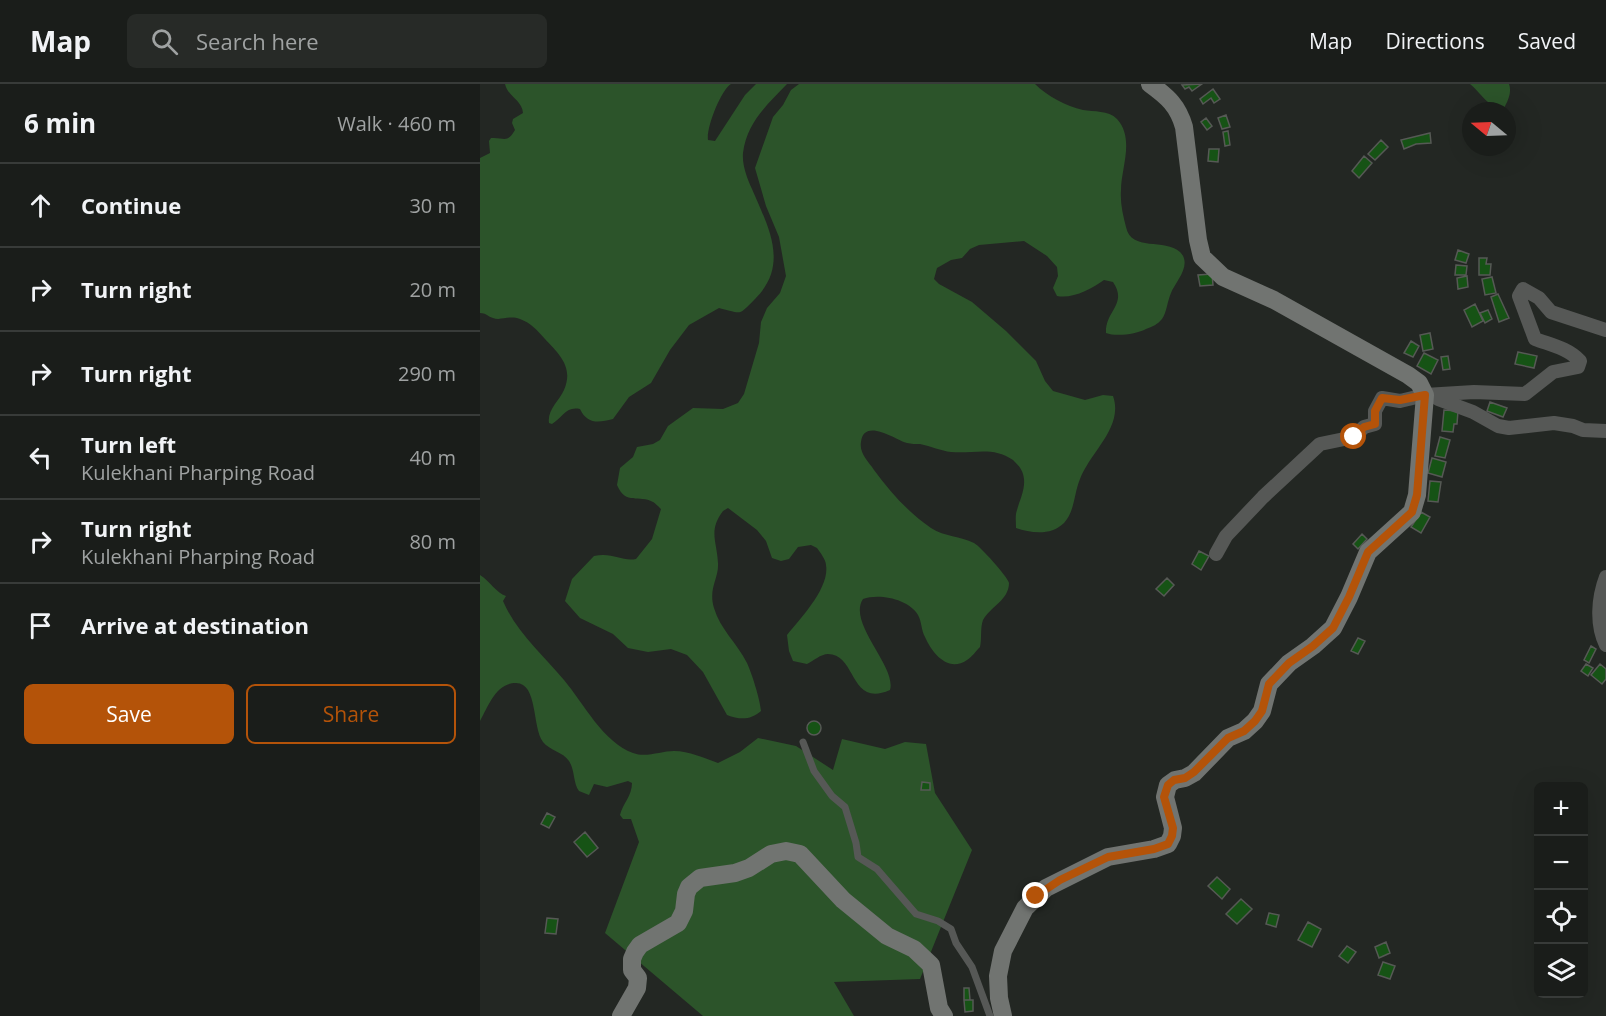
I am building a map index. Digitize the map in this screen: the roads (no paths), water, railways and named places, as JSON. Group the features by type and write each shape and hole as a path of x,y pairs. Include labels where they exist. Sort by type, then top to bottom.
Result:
{"main road":[{"path":"1003,1016 998,976 1004,951 1025,908 1046,888 1108,857 1154,849 1168,844 1173,828 1164,797 1168,785 1194,772 1228,738 1244,731 1255,721 1262,711 1269,684 1289,663 1333,628 1368,552 1412,512 1417,495 1425,395 1419,383 1274,300 1223,277 1206,262 1202,257 1198,240 1184,127 1179,109 1150,84"},
{"path":"621,1016 637,988 638,978 632,970 632,959 635,952 640,945 678,923 684,911 689,887 700,878 735,873 749,868 771,854 786,851 800,854 843,900 888,936 914,949 931,965 939,1008 944,1016"}],"street":[{"path":"1216,554 1226,536 1263,497 1320,444 1354,437 1364,427 1375,424 1375,411 1382,398 1400,400 1425,395 1474,392 1525,394 1553,372 1578,367 1580,361 1574,355 1535,339 1519,296 1523,289 1539,298 1551,312 1606,330"},
{"path":"1425,395 1473,412 1498,426 1509,428 1554,423 1583,430 1606,432"},
{"path":"1606,577 1599,607 1603,639 1606,645"}],"lane":[{"path":"803,742 814,771 832,796 845,807 858,857 877,870 916,914 938,921 951,929 956,943 972,967 990,1016"}]}
